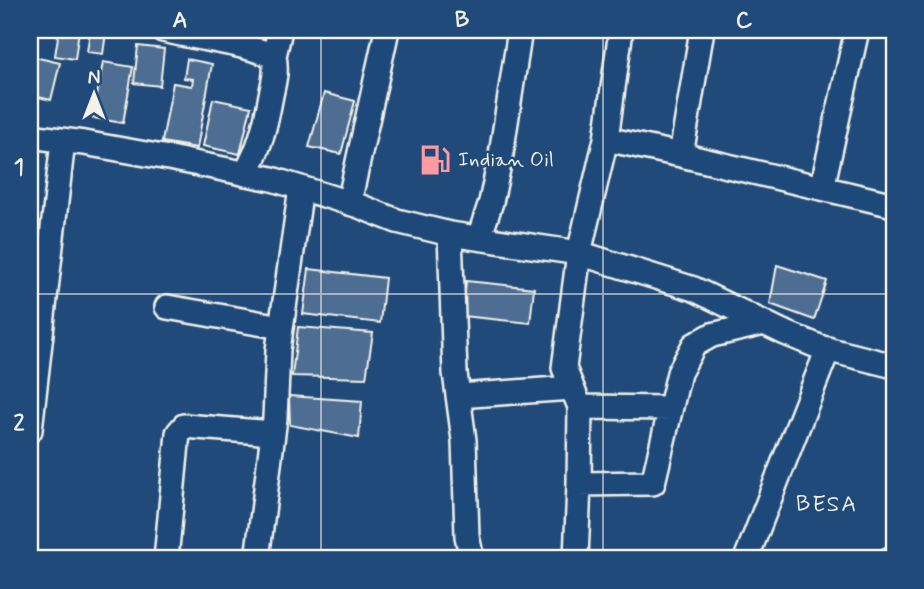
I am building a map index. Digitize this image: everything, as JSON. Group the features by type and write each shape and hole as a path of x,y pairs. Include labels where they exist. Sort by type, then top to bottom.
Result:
{"street":[{"path":"163,30 239,45 274,56"},
{"path":"245,174 255,157 265,126 277,70 274,56 280,30"},
{"path":"349,203 387,30"},
{"path":"479,238 491,202 501,155 520,30"},
{"path":"576,559 579,484 576,397 564,368 579,253 606,139 621,30"},
{"path":"681,155 702,30"},
{"path":"822,188 857,30"},
{"path":"30,136 174,159 272,179 397,221 450,234 579,253 694,289 764,323 828,349 894,366"},
{"path":"606,139 894,205"},
{"path":"30,430 63,141"},
{"path":"257,559 273,433 278,350 301,188"},
{"path":"450,234 455,373 464,440 467,536 472,559"},
{"path":"167,307 281,327"},
{"path":"579,484 653,483 679,373 694,345 712,335 764,323"},
{"path":"746,559 828,349"},
{"path":"458,396 576,397 670,408"},
{"path":"166,559 178,433 184,426 273,433"}],"building":[{"path":"59,30 79,30 75,59 55,56"},
{"path":"90,31 106,33 103,54 87,52"},
{"path":"138,46 164,49 160,86 134,83"},
{"path":"30,56 60,63 51,100 30,95"},
{"path":"187,59 212,64 197,148 162,142 173,83 192,86 193,79 184,78"},
{"path":"103,62 133,67 123,123 93,118"},
{"path":"324,93 355,101 341,154 309,147"},
{"path":"213,99 251,107 240,154 203,146"},
{"path":"777,265 827,281 814,320 770,304"},
{"path":"309,269 385,278 380,323 303,314"},
{"path":"466,281 534,288 530,323 463,316"},
{"path":"298,327 373,333 366,378 292,376"},
{"path":"289,396 362,401 359,438 290,425"}],"place":[{"name":"Indian Oil","path":"435,160"}],"district":[{"name":"BESA","path":"827,505"}]}
